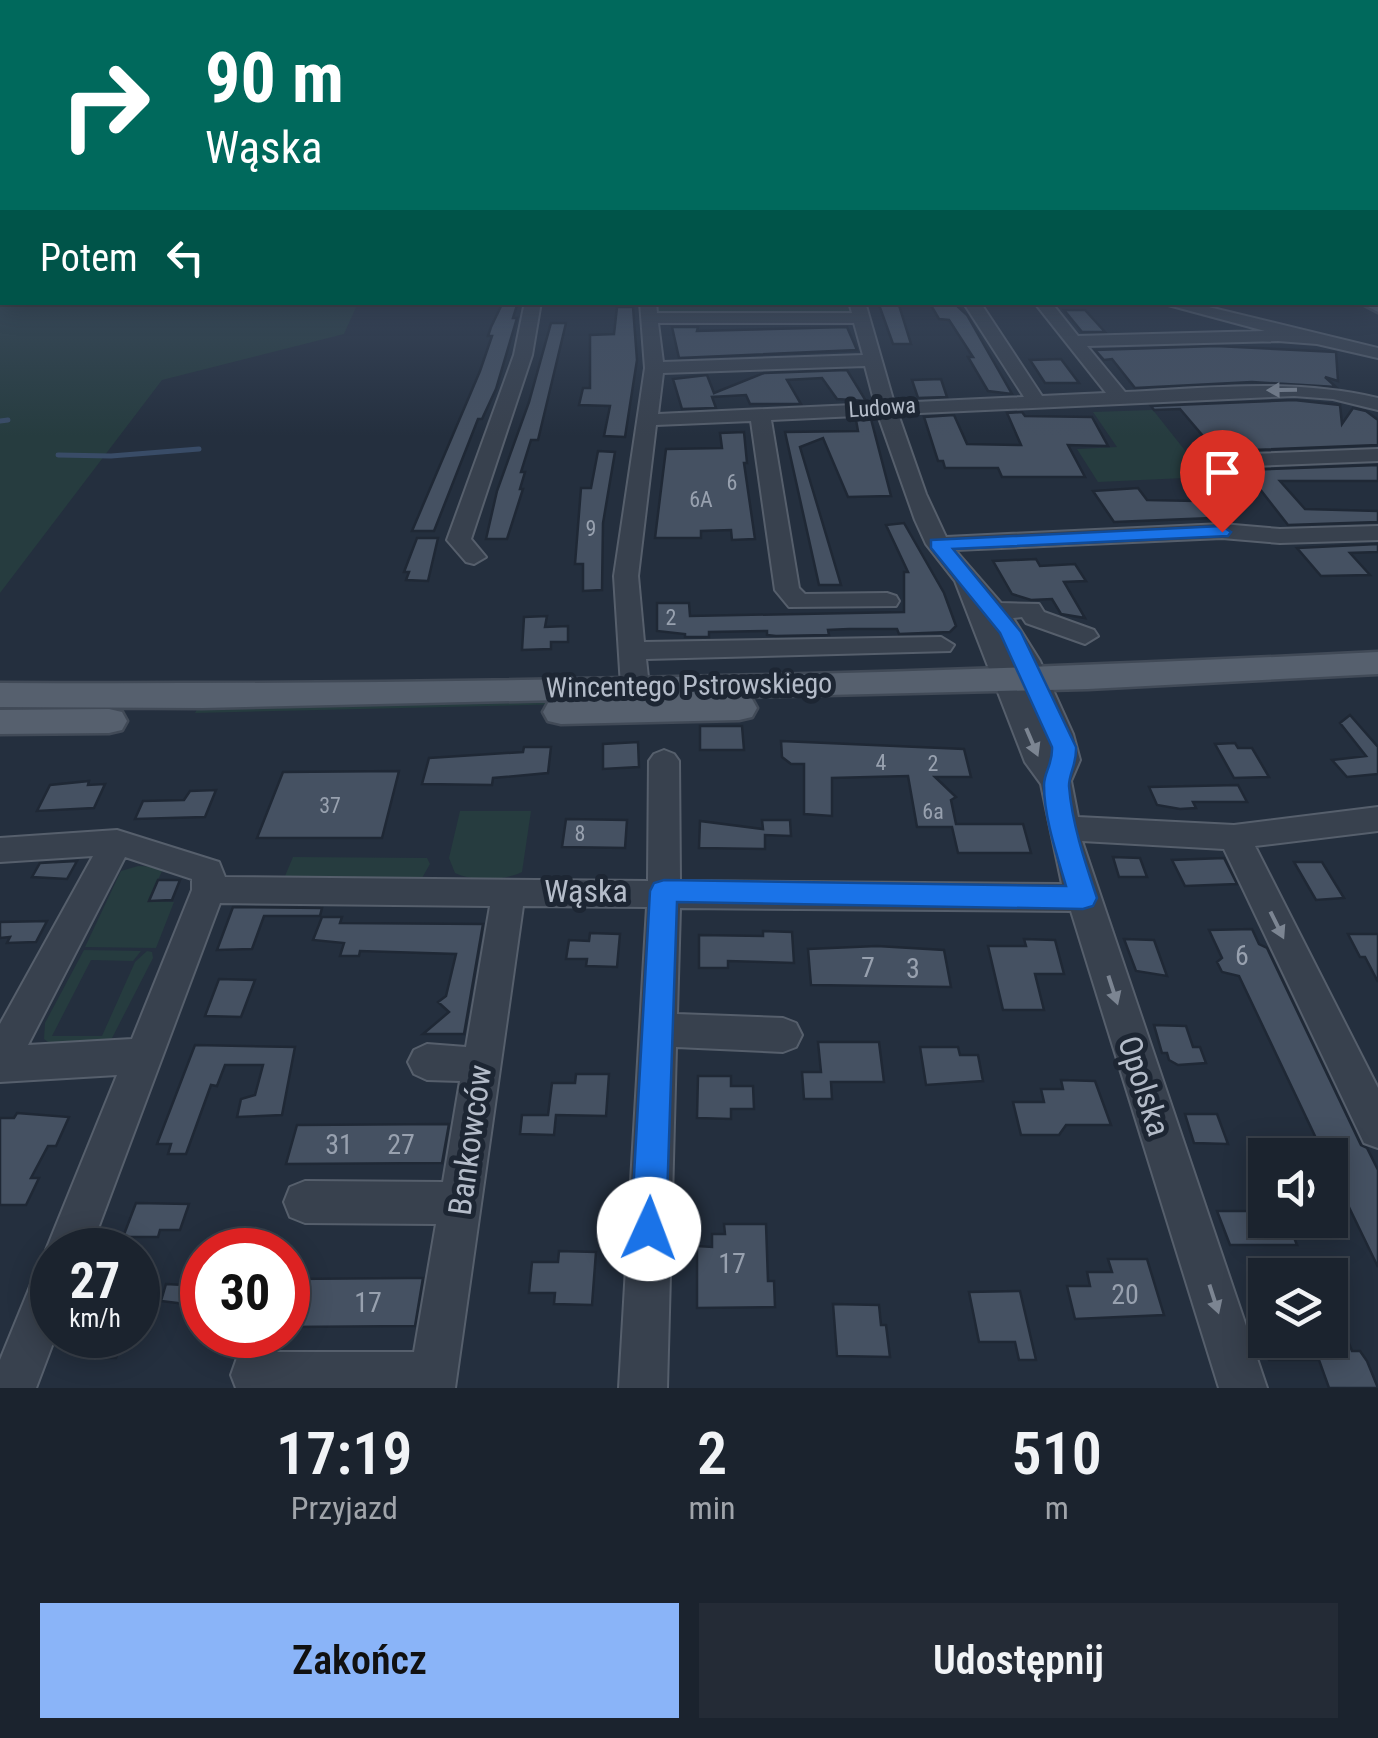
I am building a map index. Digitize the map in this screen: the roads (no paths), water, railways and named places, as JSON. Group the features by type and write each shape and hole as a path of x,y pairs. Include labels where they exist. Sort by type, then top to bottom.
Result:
{"main road":[{"name":"Wincentego Pstrowskiego","path":"0,695 198,708 1024,689 1378,663"},
{"name":"Wincentego Pstrowskiego","path":"0,722 635,686 1378,687"}],"street":[{"path":"474,557 458,540 523,356 532,307"},
{"path":"974,307 1034,399"},
{"path":"1046,307 1119,397"},
{"path":"1171,307 1210,337"},
{"path":"1185,307 1378,353"},
{"path":"635,686 626,576 654,368 649,310 859,310 899,455 938,544 1010,632 1024,689"},
{"path":"1074,341 1314,338"},
{"path":"654,368 872,360"},
{"name":"Ludowa","path":"646,420 1034,399 1294,390 1333,393 1378,404"},
{"path":"760,416 786,590 798,602 887,601"},
{"path":"1203,462 1378,456"},
{"path":"938,544 1222,532 1280,536 1378,533"},
{"path":"966,582 1024,689"},
{"path":"992,611 1030,609 1035,616 1085,636"},
{"path":"633,650 941,645"},
{"name":"Opolska","path":"1024,689 1040,762 1056,781 1068,849 1083,898 1243,1388"},
{"path":"643,1388 664,891 664,761"},
{"path":"1066,828 1234,837 1378,819"},
{"path":"1234,837 1378,1129"},
{"path":"0,850 117,842 208,871 209,890 77,1228"},
{"path":"0,1062 117,842"},
{"name":"Wąska","path":"209,890 664,891 1083,898"},
{"name":"Bankowców","path":"432,1382 509,891"},
{"path":"656,1030 784,1035"},
{"path":"0,1062 146,1056"},
{"path":"427,1062 480,1065"},
{"path":"305,1202 462,1202"},
{"path":"12,1388 30,1343"},
{"path":"254,1374 432,1382"}],"waterway":[{"path":"0,421 8,420"},
{"path":"58,455 111,456 199,449"}]}
